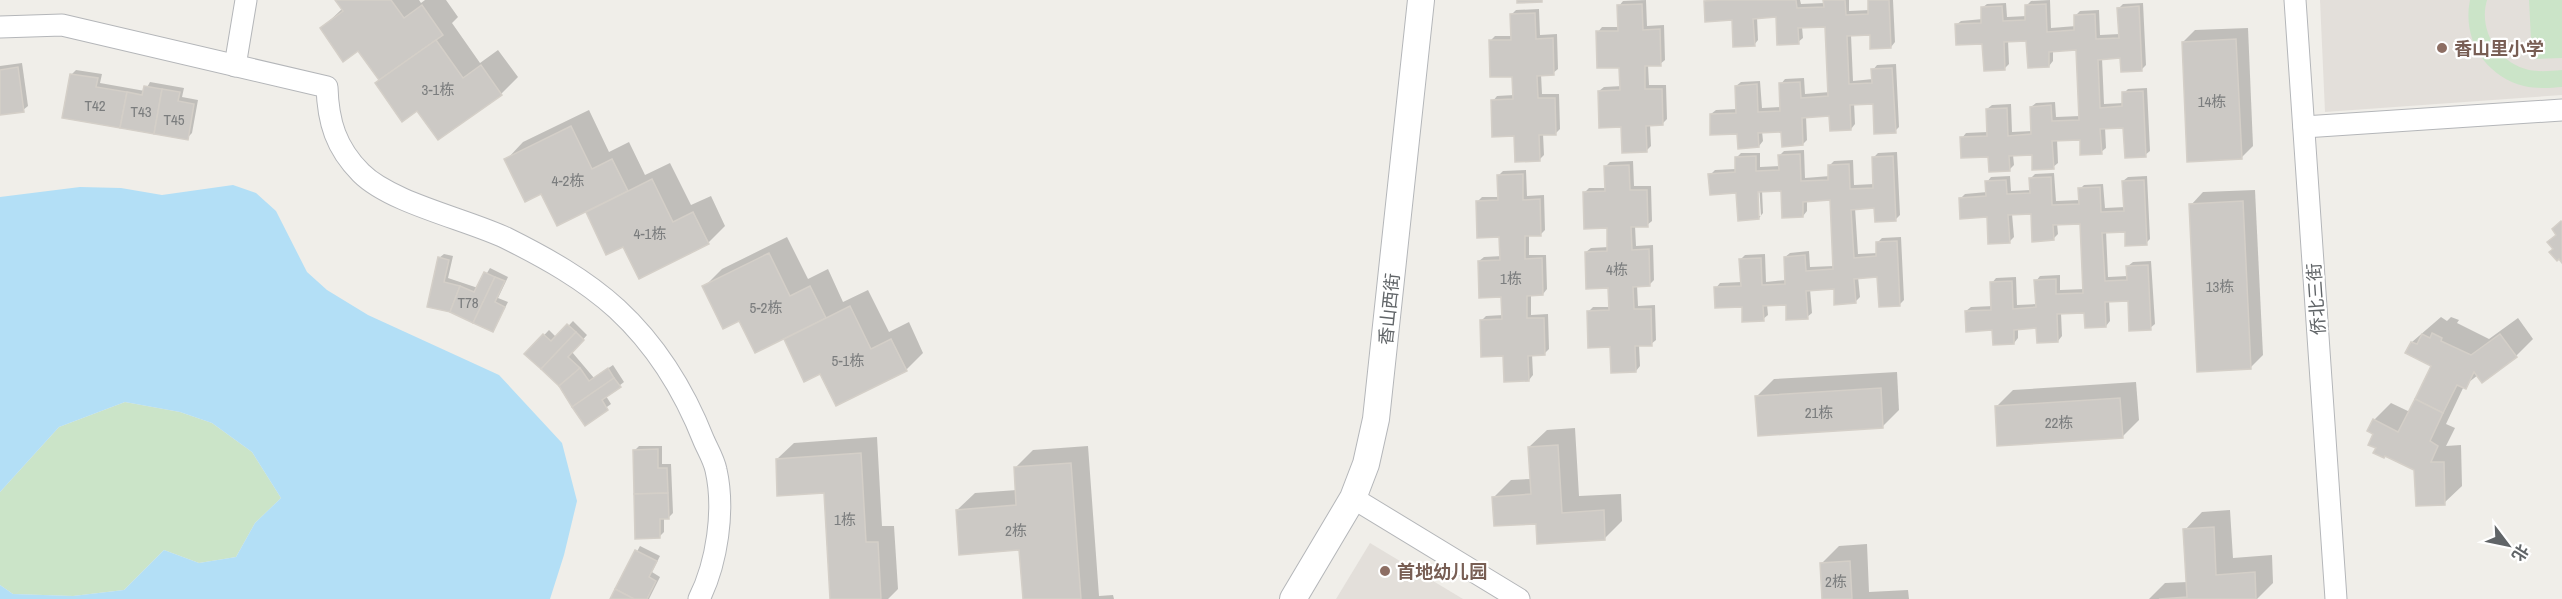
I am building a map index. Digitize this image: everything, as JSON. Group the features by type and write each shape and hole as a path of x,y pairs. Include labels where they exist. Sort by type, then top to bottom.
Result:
{"street":[{"path":"235,66 246,0"},
{"name":"香山西街","path":"1293,599 1353,498 1366,464 1378,409 1421,0"},
{"name":"侨北三街","path":"2295,0 2336,599"},
{"path":"0,27 62,25 327,87 328,117 342,149 362,175 397,196 504,237 567,270 617,309 659,354 690,404 716,470 719,510 716,539 706,584 699,599"},
{"path":"2304,127 2562,110"},
{"path":"1353,498 1519,599"}],"shaded area":[{"name":"香山里小学","path":"2320,0 2562,0 2562,95 2325,112"},
{"name":"首地幼儿园","path":"1370,543 1463,599 1336,599"}],"green space":[{"path":"2470,0 2487,0 2485,23 2493,44 2500,53 2518,66 2529,70 2562,70 2562,87 2524,86 2498,74 2488,65 2473,42 2468,14"},
{"path":"2529,0 2562,0 2562,58 2532,59"},
{"path":"125,402 180,412 212,423 252,452 281,498 255,523 236,557 199,563 164,550 124,590 73,596 13,594 0,585 0,492 59,427"}],"water":[{"path":"233,185 256,193 276,211 307,272 327,290 368,315 499,375 562,443 577,501 564,555 550,599 0,599 0,585 13,594 73,596 124,590 164,550 199,563 236,557 255,523 281,498 252,452 212,423 180,412 125,402 59,427 0,492 0,197 80,187 121,188 162,195"}],"building":[{"path":"335,0 391,0 404,18 422,5 443,35 379,80 358,51 343,62 320,28 343,11"},
{"path":"1517,0 1542,0 1542,2 1517,3"},
{"path":"1796,0 1797,8 1824,7 1823,0 1845,0 1846,15 1868,14 1868,0 1889,0 1891,48 1870,49 1870,35 1847,36 1849,84 1872,83 1871,69 1892,68 1896,133 1874,134 1873,104 1850,105 1851,130 1830,131 1829,116 1802,118 1803,145 1782,147 1781,132 1758,133 1759,147 1738,149 1737,134 1710,135 1710,114 1736,113 1735,86 1757,84 1758,112 1780,111 1779,83 1800,82 1801,98 1828,96 1825,27 1798,28 1799,44 1777,45 1776,17 1753,19 1755,46 1733,47 1732,20 1705,22 1704,1"},
{"path":"1642,4 1643,30 1660,29 1661,66 1645,66 1645,89 1662,89 1663,125 1646,126 1647,152 1622,153 1621,127 1599,128 1598,91 1620,90 1619,68 1597,68 1596,31 1618,31 1617,5"},
{"path":"2046,4 2047,32 2074,30 2074,15 2095,14 2096,39 2119,38 2117,8 2139,6 2142,71 2121,72 2120,58 2098,60 2100,108 2122,106 2122,92 2143,91 2146,157 2125,158 2123,128 2100,129 2102,154 2080,155 2080,140 2052,141 2054,169 2032,170 2032,155 2009,156 2010,171 1989,172 1988,157 1961,158 1960,137 1987,136 1986,109 2007,108 2008,136 2031,134 2030,107 2051,105 2052,121 2079,120 2076,50 2049,52 2049,67 2028,68 2026,41 2004,42 2005,70 1984,71 1982,44 1956,45 1955,24 1981,23 1981,7 2002,6 2003,21 2025,20 2025,5"},
{"path":"1535,13 1536,39 1553,38 1554,75 1537,76 1538,98 1555,98 1556,135 1539,135 1540,161 1515,162 1514,136 1492,137 1491,100 1513,99 1512,77 1490,77 1489,40 1511,40 1510,14"},
{"path":"2236,39 2242,159 2187,162 2182,42"},
{"path":"436,40 463,78 481,65 502,95 438,140 417,111 402,122 375,83"},
{"path":"18,67 24,112 0,115 0,70"},
{"path":"70,74 98,78 96,87 127,92 120,128 62,118"},
{"path":"144,86 162,89 154,134 120,128 127,92 142,95"},
{"path":"162,89 180,92 178,101 194,104 188,140 154,134"},
{"path":"571,126 592,169 612,159 628,191 557,226 541,194 525,202 504,159"},
{"path":"1800,154 1801,181 1828,180 1828,165 1849,164 1850,189 1873,188 1872,157 1893,156 1896,221 1875,222 1874,208 1851,210 1854,258 1876,256 1876,242 1897,241 1900,306 1879,307 1877,277 1854,279 1856,303 1834,305 1834,289 1806,291 1808,319 1786,320 1786,305 1763,306 1764,321 1742,322 1742,307 1715,308 1714,287 1741,286 1739,259 1761,258 1762,285 1785,284 1784,257 1805,255 1806,271 1833,269 1830,200 1803,202 1803,217 1782,218 1781,191 1758,192 1759,219 1738,221 1736,193 1710,195 1708,174 1735,172 1735,157 1756,156 1756,171 1779,170 1778,155"},
{"path":"1629,165 1630,190 1647,190 1648,227 1631,227 1632,250 1649,249 1650,286 1633,287 1634,309 1651,309 1652,346 1635,346 1636,372 1611,373 1610,347 1588,348 1587,311 1609,310 1608,288 1586,289 1585,252 1607,251 1607,228 1584,229 1583,192 1605,191 1604,166"},
{"path":"1523,174 1523,200 1540,199 1541,236 1525,236 1525,259 1542,258 1543,295 1527,296 1527,318 1544,318 1545,355 1528,356 1529,381 1504,382 1503,356 1481,357 1480,320 1502,319 1501,297 1479,298 1478,261 1500,260 1499,237 1477,238 1476,201 1498,200 1497,175"},
{"path":"2051,177 2052,205 2079,204 2078,188 2100,187 2101,212 2124,211 2122,181 2144,180 2147,245 2125,246 2125,232 2102,233 2105,281 2127,280 2126,266 2148,265 2151,330 2129,331 2128,301 2105,302 2106,327 2085,328 2084,313 2057,314 2058,342 2037,343 2036,328 2014,330 2014,344 1993,345 1992,330 1966,332 1965,311 1991,310 1990,282 2012,281 2013,309 2036,307 2034,280 2056,279 2056,294 2083,293 2080,224 2053,225 2054,240 2032,242 2031,214 2008,215 2010,243 1988,244 1987,217 1960,219 1959,198 1986,196 1985,181 2006,180 2007,194 2030,193 2029,178"},
{"path":"652,179 673,222 693,212 709,244 639,279 623,247 606,255 586,212"},
{"path":"2243,201 2251,369 2197,372 2189,204"},
{"path":"2561,221 2562,263 2549,252 2553,249 2547,242 2556,235 2552,229"},
{"path":"769,253 790,296 810,286 826,318 755,353 739,321 723,329 702,286"},
{"path":"438,257 449,260 444,282 460,286 450,312 427,307"},
{"path":"484,272 495,277 473,323 450,312 460,286 474,292"},
{"path":"495,277 505,281 495,302 505,307 493,332 473,323"},
{"path":"850,306 871,349 891,339 907,371 836,406 820,374 804,382 784,339"},
{"path":"567,324 576,332 541,369 524,354 543,334 551,341"},
{"path":"576,332 584,340 568,357 580,368 559,386 541,369"},
{"path":"2432,333 2442,338 2441,341 2471,355 2500,334 2517,357 2482,383 2474,372 2466,389 2457,385 2443,413 2415,399 2431,366 2405,353 2411,342 2417,344 2422,334 2430,338"},
{"path":"580,368 589,381 608,368 614,378 572,407 559,386"},
{"path":"614,378 621,387 602,400 608,410 585,426 572,407"},
{"path":"1881,388 1883,428 1758,436 1755,396"},
{"path":"2120,398 2123,438 1997,446 1995,406"},
{"path":"2415,399 2443,413 2430,441 2438,446 2431,462 2444,462 2445,505 2416,506 2414,470 2385,456 2384,458 2373,453 2376,448 2368,445 2373,434 2367,431 2373,419 2398,432"},
{"path":"1558,445 1562,513 1604,510 1605,540 1537,544 1536,524 1494,526 1492,497 1531,494 1528,447"},
{"path":"658,449 658,468 667,468 668,493 634,494 633,450"},
{"path":"861,453 866,542 878,542 881,599 830,599 824,493 777,496 776,459"},
{"path":"1071,463 1081,599 1023,599 1019,550 959,555 956,510 1016,505 1014,467"},
{"path":"668,493 669,519 660,519 660,538 635,539 634,494"},
{"path":"2214,527 2216,575 2255,572 2256,599 2159,599 2187,597 2183,529"},
{"path":"635,550 657,561 649,577 656,581 647,599 634,599 615,589"},
{"path":"1850,561 1852,599 1822,599 1820,563"},
{"path":"615,589 634,599 610,599"}],"place":[{"name":"香山里小学","path":"2442,48"},
{"name":"首地幼儿园","path":"1385,571"}]}
